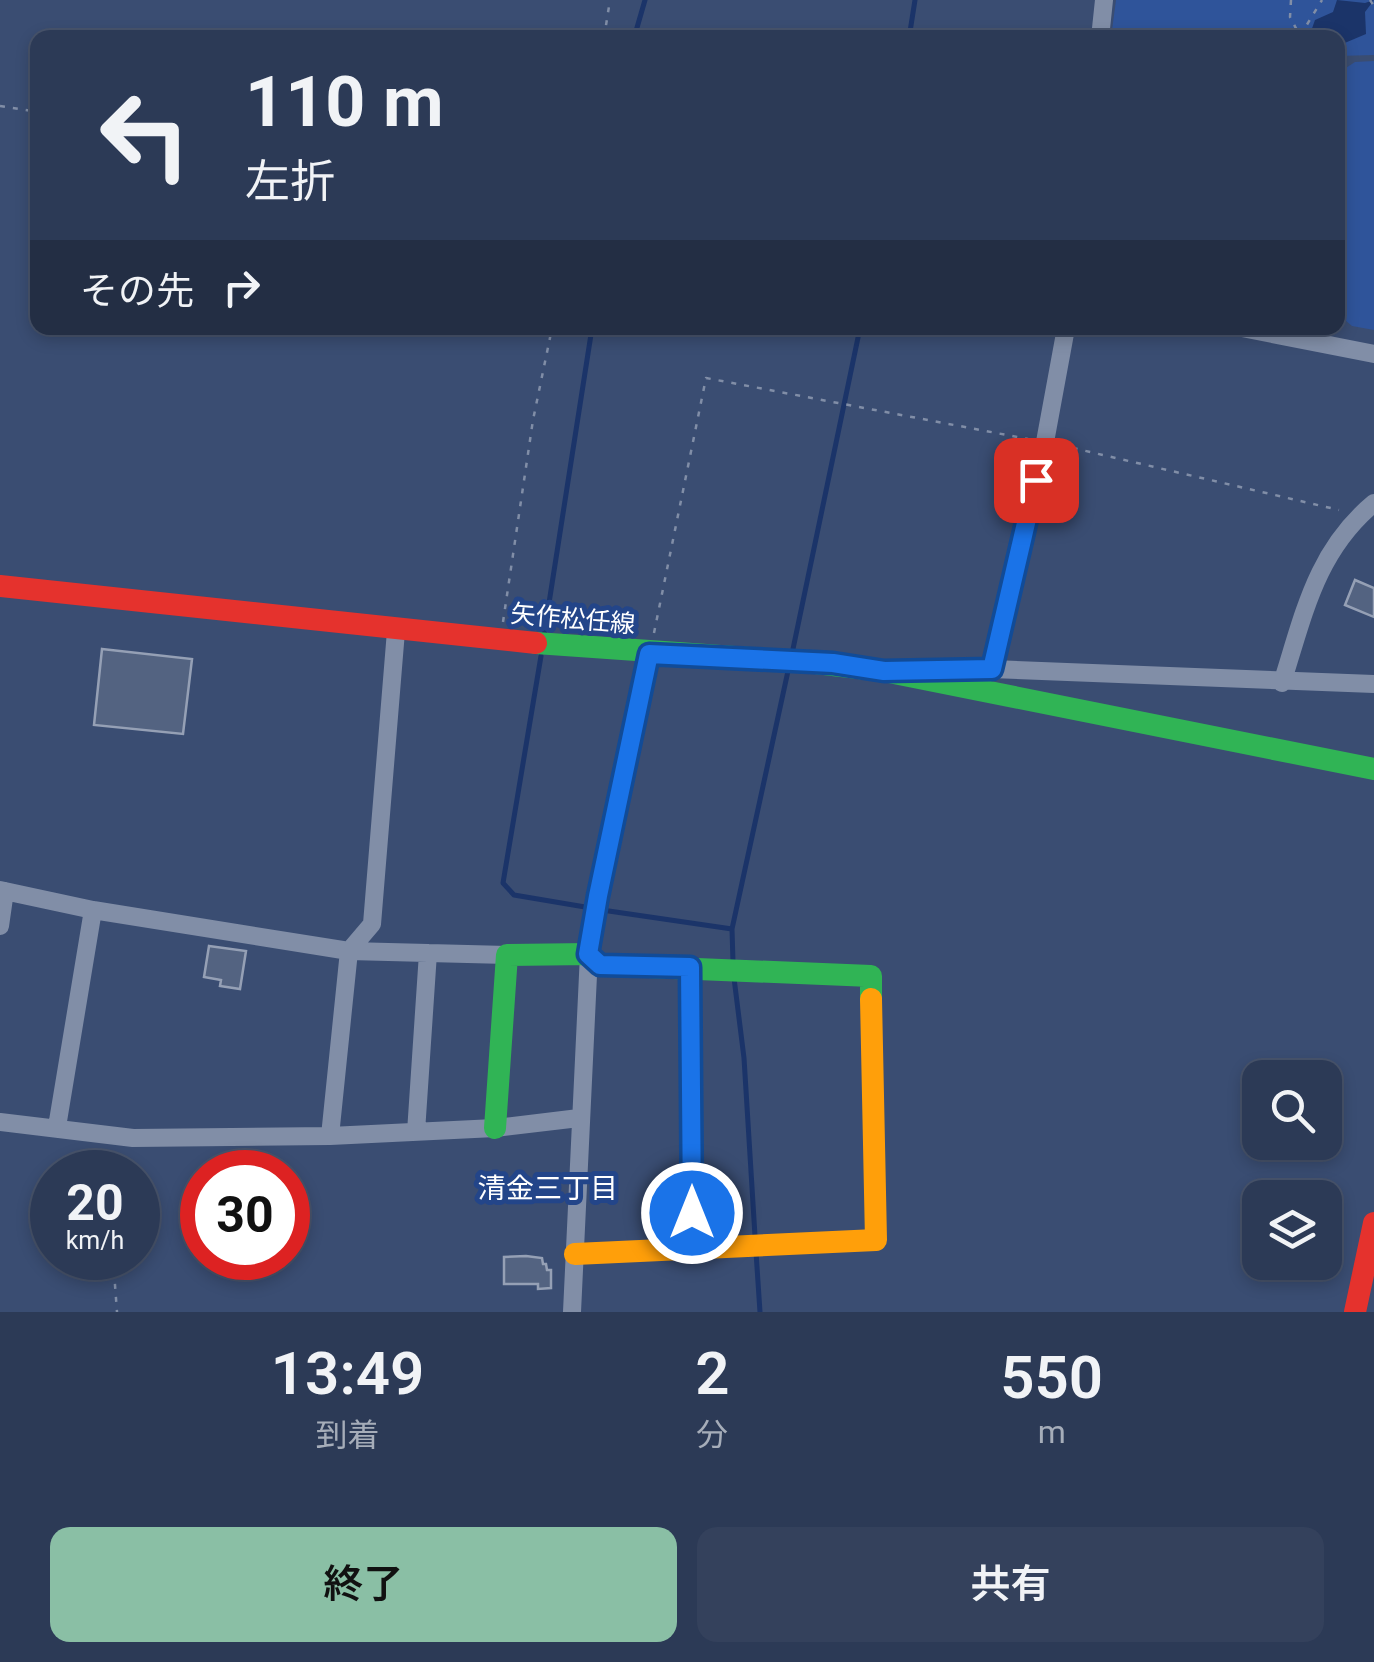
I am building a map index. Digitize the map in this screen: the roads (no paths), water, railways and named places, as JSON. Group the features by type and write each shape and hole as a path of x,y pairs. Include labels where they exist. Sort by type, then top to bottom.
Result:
{"main road":[{"name":"矢作松任線","path":"0,586 396,631 649,654 833,663 1374,769"},
{"path":"496,1128 507,955 590,946 600,965 871,976 876,1240 575,1254"},
{"path":"1355,1312 1374,1223"}],"street":[{"path":"1101,30 1104,0"},
{"path":"992,669 1045,442 1065,335"},
{"path":"1278,335 1374,354"},
{"path":"1282,683 1316,577 1347,526 1374,503"},
{"path":"1356,517 1374,526"},
{"path":"330,1136 349,950 372,924 396,631"},
{"path":"572,1312 590,946 649,654"},
{"path":"884,671 992,669 1374,684"},
{"path":"0,926 3,890 93,910 349,950 507,955"},
{"path":"57,1127 93,910"},
{"path":"416,1132 428,953"},
{"path":"690,967 692,1248"},
{"path":"0,1122 133,1138 330,1136 496,1128 579,1118"}],"waterway":[{"path":"636,30 645,0"},
{"path":"910,30 915,0"},
{"path":"544,635 591,335"},
{"path":"793,649 859,335"},
{"path":"541,656 503,883 514,895 591,908"},
{"path":"733,962 732,929 788,671"},
{"path":"602,910 732,929"},
{"path":"734,978 744,1058 755,1236"},
{"path":"756,1252 760,1312"}],"district":[{"name":"清金三丁目","path":"548,1188"}]}
